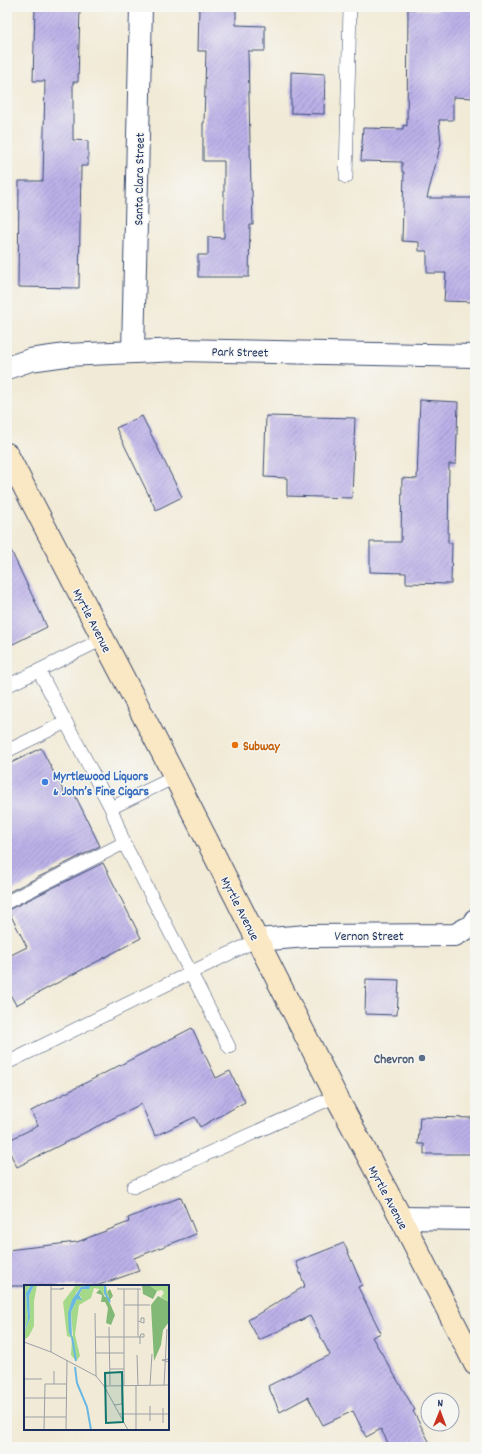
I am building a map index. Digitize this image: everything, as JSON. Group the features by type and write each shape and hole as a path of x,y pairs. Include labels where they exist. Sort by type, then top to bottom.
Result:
{"main road":[{"name":"Myrtle Avenue","path":"7,454 175,777 336,1096 401,1218 475,1364"}],"street":[{"name":"Santa Clara Street","path":"133,352 141,7"},
{"name":"Park Street","path":"7,368 30,360 66,355 180,350 475,356"},
{"name":"Vernon Street","path":"257,940 307,936 456,935 473,925 475,920"},
{"path":"401,1218 475,1219"}],"lane":[{"path":"346,177 350,7"},
{"path":"7,686 104,640"},
{"path":"39,671 111,808 124,843 229,1047"},
{"path":"7,751 66,722"},
{"path":"111,808 175,777"},
{"path":"7,902 124,843"},
{"path":"7,1063 257,940"},
{"path":"133,1187 336,1096"}],"building":[{"path":"35,7 80,7 78,82 73,82 73,140 88,141 88,166 81,166 79,288 18,287 19,181 43,181 45,81 33,81"},
{"path":"199,7 236,7 236,25 265,26 265,51 248,51 253,225 250,225 249,277 198,277 198,255 208,255 208,237 224,238 224,161 203,161 206,51 198,51"},
{"path":"438,7 475,7 475,98 453,97 453,120 439,120 441,143 427,198 475,198 475,302 444,301 446,273 427,273 427,251 419,251 419,242 402,241 404,172 402,172 402,162 361,161 363,128 403,129 403,125 407,126 408,9 438,10"},
{"path":"291,72 325,74 324,114 291,113"},
{"path":"420,400 458,402 456,464 449,464 448,543 452,543 451,584 406,583 406,573 370,572 370,542 401,542 402,478 417,479"},
{"path":"142,416 182,497 156,510 116,428"},
{"path":"266,416 355,418 352,498 287,496 287,478 264,477"},
{"path":"7,542 47,627 7,647"},
{"path":"41,748 66,796 74,793 100,846 7,893 7,765"},
{"path":"103,863 141,938 16,1005 7,989 7,957 27,947 8,910"},
{"path":"366,979 399,980 397,1015 365,1014"},
{"path":"192,1028 216,1078 230,1071 245,1102 200,1127 195,1117 155,1136 141,1104 17,1167 7,1147 7,1141 38,1126 31,1111"},
{"path":"420,1117 475,1118 475,1154 424,1154 424,1144 418,1144"},
{"path":"181,1197 196,1234 134,1258 139,1271 99,1285 7,1286 7,1250 77,1242 129,1222 128,1218"},
{"path":"344,1243 362,1285 358,1287 381,1333 372,1337 415,1410 413,1411 420,1424 420,1432 424,1432 432,1447 390,1447 381,1429 366,1437 353,1411 323,1425 308,1397 280,1412 268,1386 330,1355 310,1316 259,1340 248,1320 305,1286 296,1262"}],"place":[{"name":"Subway","path":"235,745"},
{"name":"Myrtlewood Liquors & John’s Fine Cigars","path":"45,782"},
{"name":"Chevron","path":"422,1058"}]}
